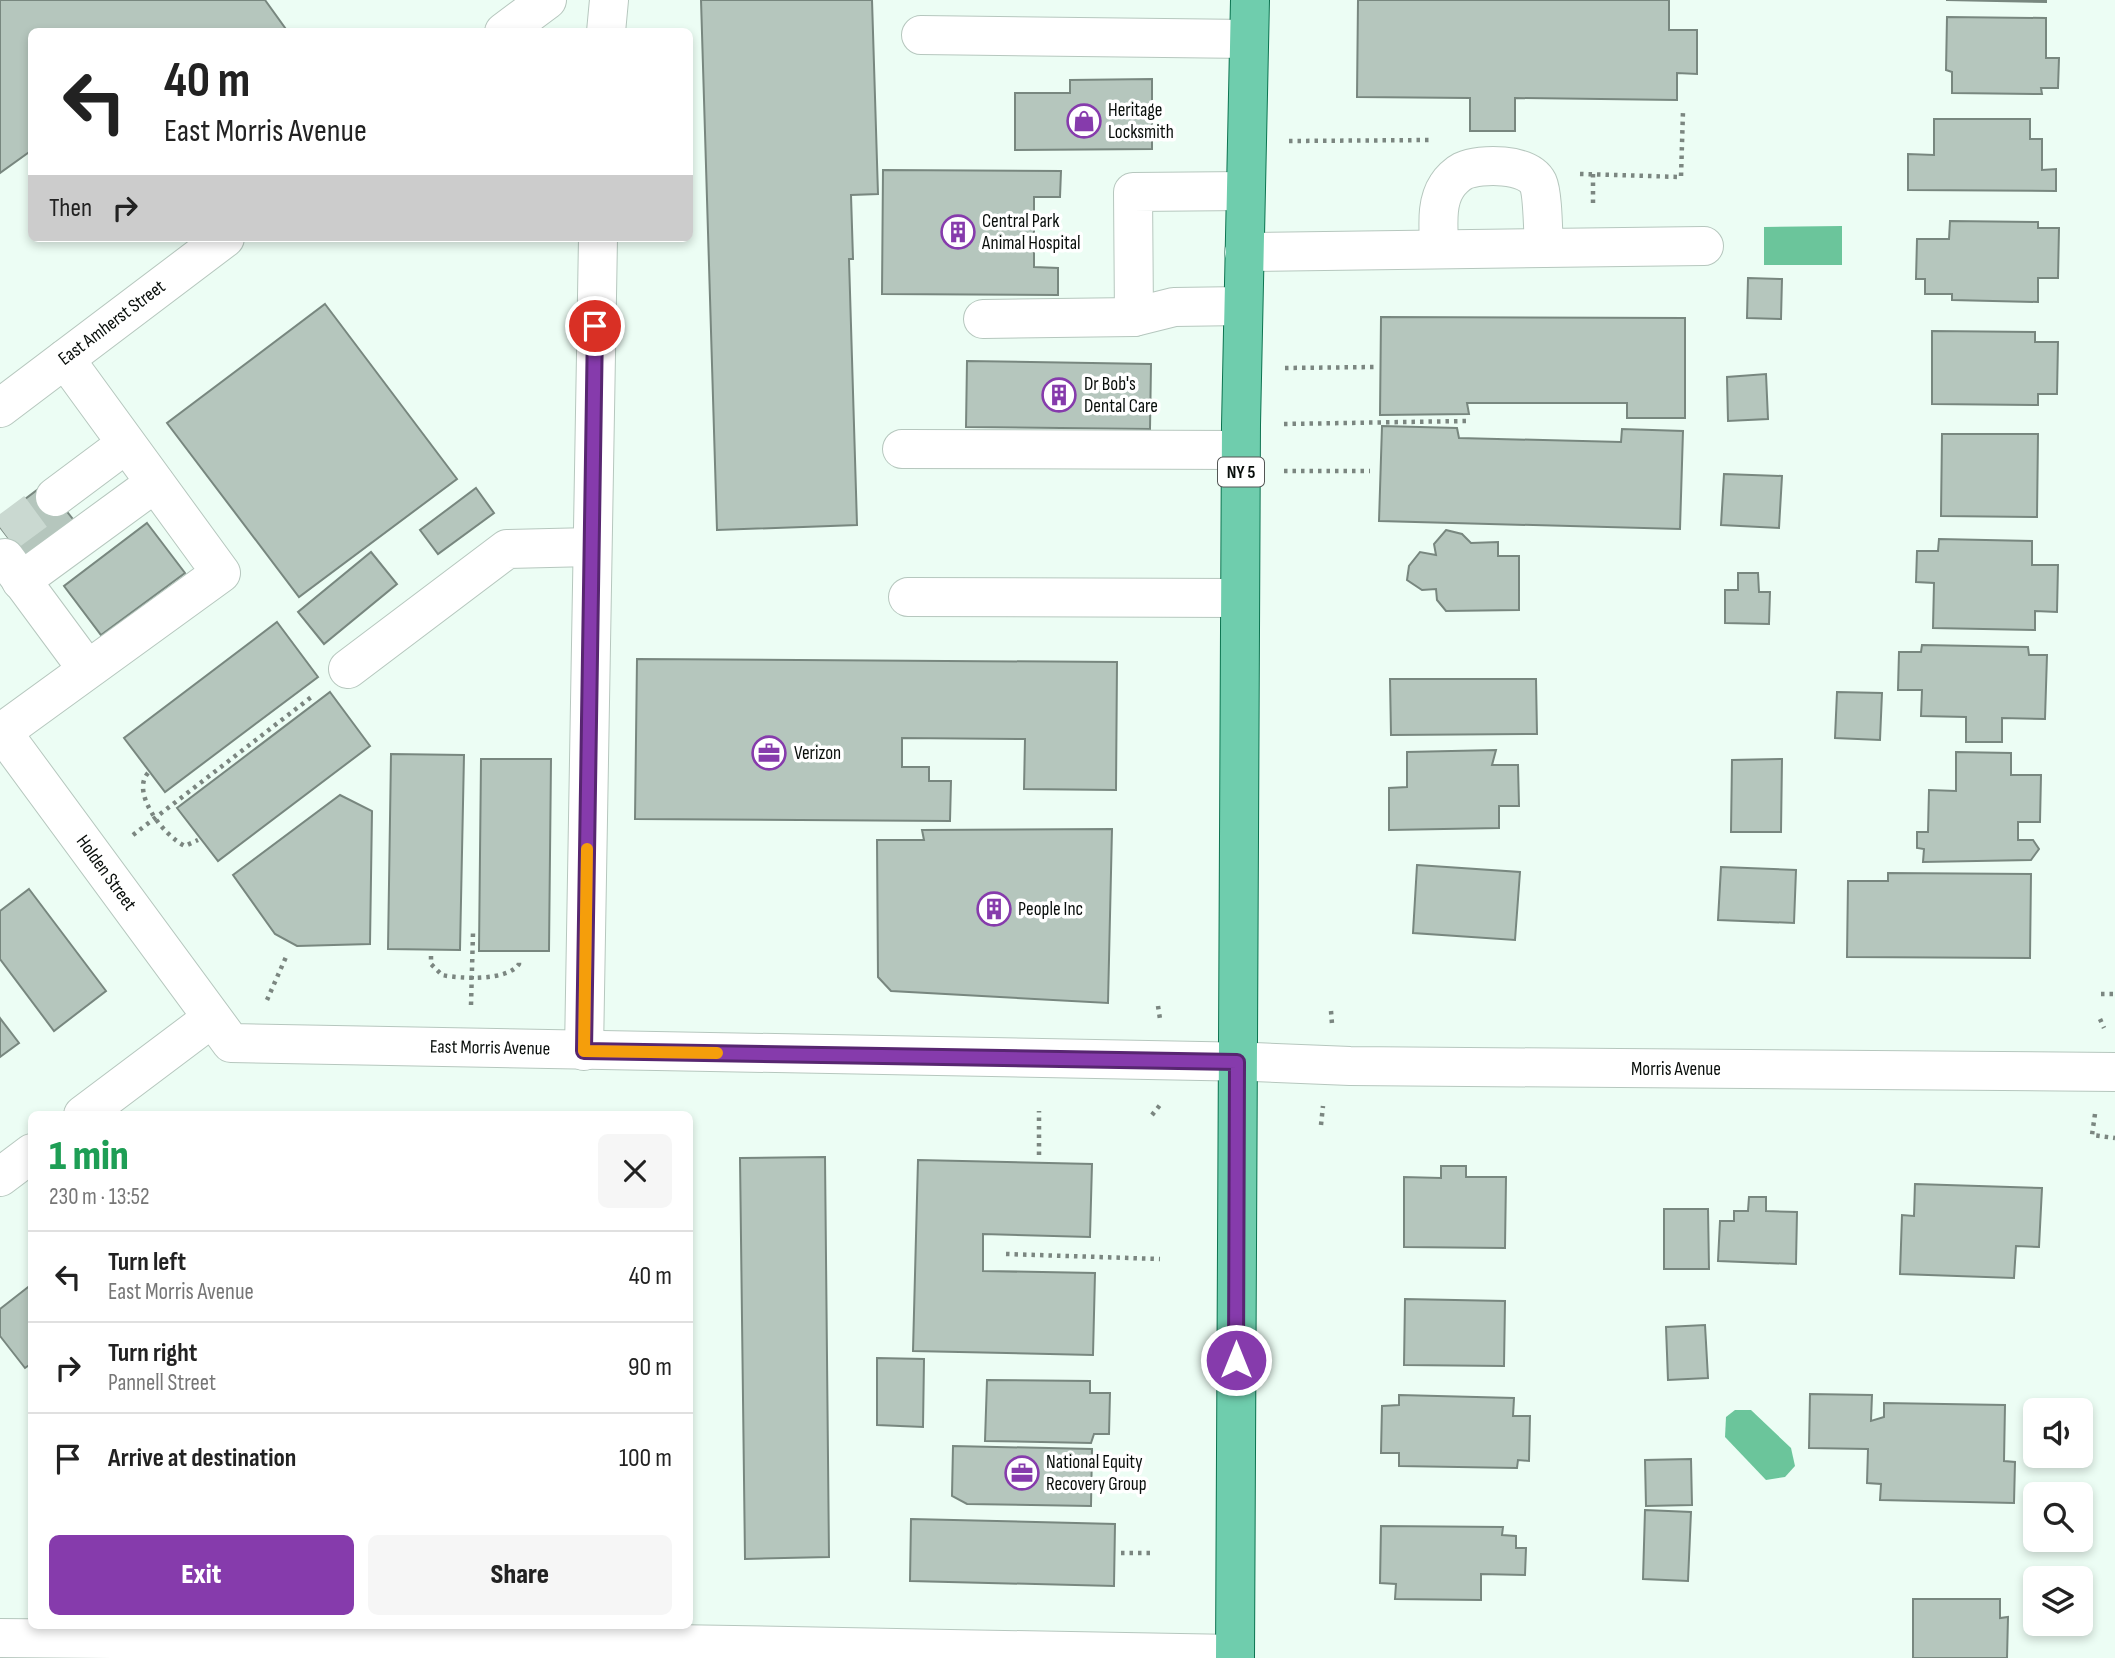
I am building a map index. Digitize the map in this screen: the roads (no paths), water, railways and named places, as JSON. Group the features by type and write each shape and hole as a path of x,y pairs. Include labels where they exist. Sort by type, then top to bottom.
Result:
{"main road":[{"name":"NY 5","path":"1235,1656 1240,450 1250,0"}],"street":[{"path":"509,28 547,0"},
{"path":"606,28 609,0"},
{"path":"921,35 1249,39"},
{"path":"1439,249 1439,208 1447,186 1457,175 1476,167 1515,167 1532,176 1539,184 1544,248"},
{"path":"1134,317 1133,192 1245,191"},
{"name":"East Amherst Street","path":"0,408 220,242"},
{"path":"584,1051 598,242"},
{"path":"1244,252 1704,246"},
{"path":"983,319 1134,317 1174,307 1244,306"},
{"path":"1,731 221,573 65,359"},
{"path":"55,497 126,444"},
{"path":"902,449 1240,450"},
{"path":"87,669 5,554 155,483"},
{"path":"348,669 507,549 591,547"},
{"path":"908,597 1239,598"},
{"name":"Holden Street","path":"1,731 212,1018"},
{"path":"88,1111 212,1018"},
{"name":"East Morris Avenue","path":"212,1018 231,1043 1237,1062"},
{"name":"Morris Avenue","path":"1237,1062 1378,1066 2115,1072"},
{"path":"0,1177 28,1156"},
{"path":"0,1638 114,1649 1235,1656"}],"tunnel":[{"path":"5,534 55,497"}],"place":[{"name":"Heritage Locksmith","path":"1084,121"},
{"name":"Central Park Animal Hospital","path":"958,232"},
{"name":"Dr Bob's Dental Care","path":"1059,395"},
{"name":"Verizon","path":"769,753"},
{"name":"People Inc","path":"994,909"},
{"name":"National Equity Recovery Group","path":"1022,1473"}]}
